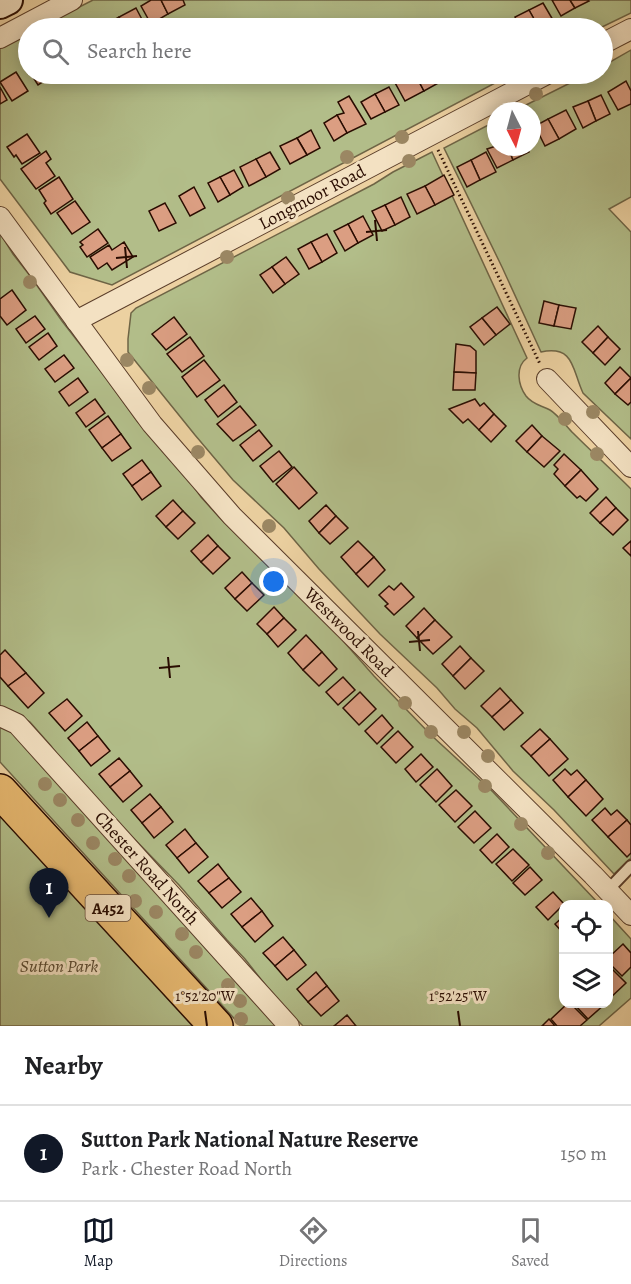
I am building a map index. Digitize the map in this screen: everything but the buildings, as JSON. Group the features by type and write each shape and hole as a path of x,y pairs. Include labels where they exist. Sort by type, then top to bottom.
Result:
{"highway":[{"name":"A452","path":"0,790 216,1026"}],"street":[{"path":"0,4 8,0"},
{"path":"38,18 72,0"},
{"path":"0,38 18,28"},
{"path":"613,39 631,30"},
{"name":"Longmoor Road","path":"76,321 528,84"},
{"name":"Westwood Road","path":"0,217 152,424 232,516 631,915"},
{"path":"547,379 631,467"},
{"name":"Chester Road North","path":"0,716 16,724 289,1026"}],"lane":[{"path":"608,890 631,866"},
{"path":"622,875 631,884"}],"path":[{"path":"430,135 547,379"}],"green space":[{"path":"93,0 631,0 631,13 613,22 613,18 58,18"},
{"path":"18,38 18,84 493,84 112,285 70,272 0,179 0,48"},
{"path":"631,50 631,197 609,209 631,232 631,439 583,393 571,361 566,356 560,352 541,352 444,148 487,126 487,156 541,156 541,102 532,102 568,84 613,84 613,60"},
{"path":"432,152 527,358 519,371 523,392 531,401 556,414 631,489 631,858 614,874 554,810 513,771 477,728 380,634 284,528 233,480 128,352 131,313 136,308"},
{"path":"0,233 13,254 137,421 187,477 201,497 323,618 374,676 431,735 493,792 595,900 559,900 559,1008 613,1008 613,919 631,939 631,998 599,1026 303,1026 275,997 245,959 179,885 64,764 30,722 11,710 0,707"},
{"path":"0,724 7,725 280,1026 241,1026 0,762"},
{"name":"Sutton Park","path":"0,811 194,1026 0,1026"}],"place":[{"name":"Sutton Park National Nature Reserve","path":"49,918"}]}
